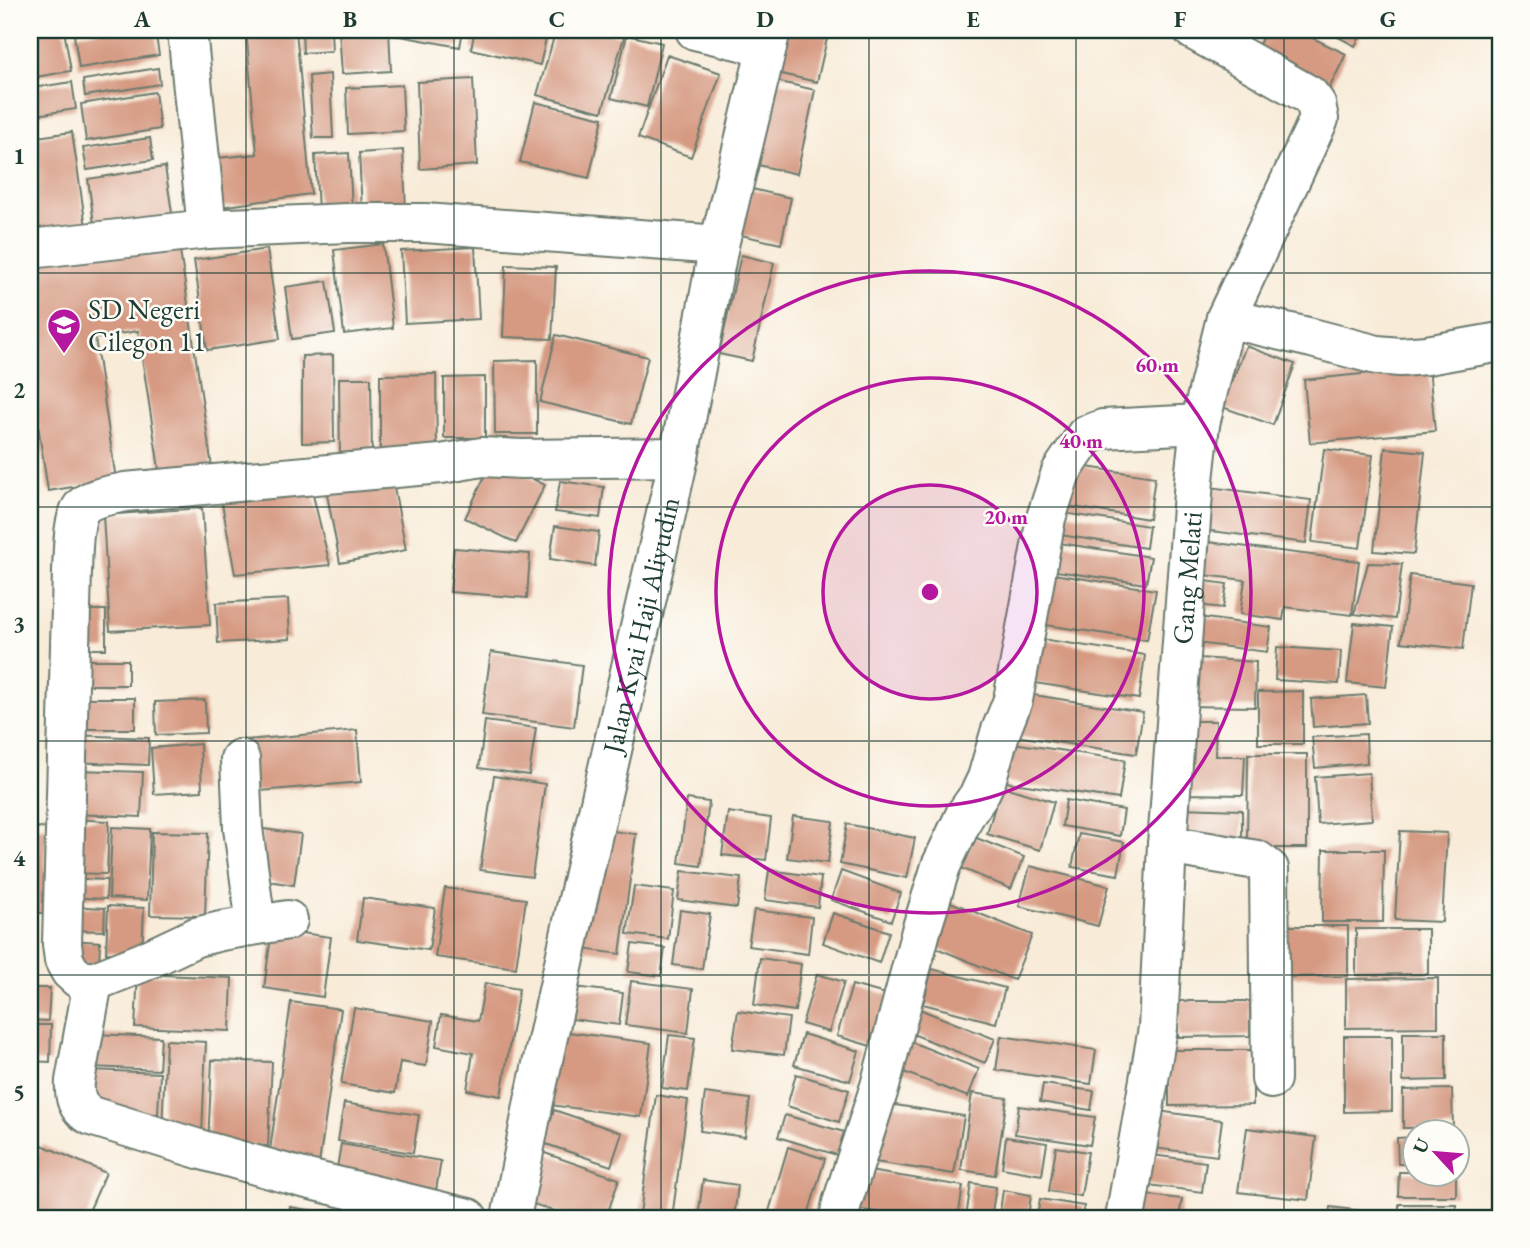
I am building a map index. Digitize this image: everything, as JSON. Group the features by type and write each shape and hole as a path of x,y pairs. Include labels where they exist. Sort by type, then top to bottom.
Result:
{"street":[{"path":"187,30 207,229"},
{"path":"695,30 769,38"},
{"name":"Gang Melati","path":"1125,1218 1158,1028 1167,845 1200,424 1226,318 1319,119 1316,104 1309,95 1193,30"},
{"name":"Jalan Kyai Haji Aliyudin","path":"511,1218 576,908 679,457 719,245 769,38"},
{"path":"30,249 207,229 348,223 425,223 719,245"},
{"path":"1226,318 1377,355 1427,355 1500,342"},
{"path":"839,1218 880,1086 941,866 965,815 987,778 1013,700 1046,518 1061,472 1086,435 1103,429 1200,424"},
{"path":"240,759 243,828 272,923 221,930 196,937 93,982 79,979 64,961 62,944 72,571 76,520 82,506 100,497 125,492 441,464 482,457 679,457"},
{"path":"1167,845 1256,860 1269,869 1271,1079"},
{"path":"93,982 75,1080 74,1093 82,1111 202,1150 299,1177 468,1218"}],"building":[{"path":"64,30 71,71 30,78 30,31"},
{"path":"105,30 155,30 159,55 79,68 74,35"},
{"path":"246,30 296,30 311,194 213,208 208,159 257,154"},
{"path":"302,30 331,30 332,51 303,53"},
{"path":"339,30 389,30 391,71 342,74"},
{"path":"394,30 463,30 460,47 394,35"},
{"path":"475,30 548,30 540,65 471,49"},
{"path":"556,30 599,30 624,37 602,112 537,95"},
{"path":"787,30 829,30 817,82 777,73"},
{"path":"1224,30 1256,30 1249,43"},
{"path":"1266,30 1296,30 1346,54 1329,89 1255,53"},
{"path":"1325,30 1364,30 1355,46"},
{"path":"627,35 662,43 647,107 611,98"},
{"path":"667,55 721,73 691,157 638,138"},
{"path":"158,68 160,84 85,96 83,80"},
{"path":"330,74 333,138 313,138 309,76"},
{"path":"473,79 477,165 420,169 417,82"},
{"path":"776,81 815,90 797,174 758,165"},
{"path":"72,82 76,109 36,115 32,88"},
{"path":"402,85 404,131 348,134 346,88"},
{"path":"155,92 160,129 86,141 81,104"},
{"path":"535,102 603,118 589,178 520,162"},
{"path":"72,132 86,227 40,234 30,169 30,138"},
{"path":"150,138 153,160 87,170 83,148"},
{"path":"403,150 406,209 362,211 359,153"},
{"path":"349,153 352,209 318,211 315,155"},
{"path":"165,167 173,219 95,231 88,179"},
{"path":"752,189 791,198 781,244 741,235"},
{"name":"SD Negeri Cilegon 11","path":"178,237 213,474 161,482 138,331 95,338 116,480 48,491 30,373 30,260"},
{"path":"383,244 393,328 344,334 334,250"},
{"path":"475,247 479,319 405,323 401,251"},
{"path":"267,249 280,339 207,350 194,260"},
{"path":"741,255 774,263 752,361 719,354"},
{"path":"506,265 556,267 552,339 503,337"},
{"path":"327,281 335,333 292,339 285,287"},
{"path":"556,335 648,357 631,424 540,402"},
{"path":"1246,346 1295,364 1273,425 1222,407"},
{"path":"333,355 334,442 302,443 302,356"},
{"path":"537,360 537,434 495,434 494,361"},
{"path":"1429,367 1435,431 1310,443 1304,380"},
{"path":"436,374 437,454 380,454 380,375"},
{"path":"485,377 485,438 444,438 444,378"},
{"path":"339,378 371,378 372,462 340,462"},
{"path":"1385,448 1425,452 1414,554 1374,551"},
{"path":"1324,449 1373,455 1360,548 1312,542"},
{"path":"493,459 545,485 516,543 465,518"},
{"path":"1066,464 1155,477 1149,519 1060,505"},
{"path":"392,477 406,550 340,563 326,489"},
{"path":"560,481 604,487 600,518 555,512"},
{"path":"1201,486 1311,500 1306,543 1195,529"},
{"path":"312,491 330,565 235,574 221,498"},
{"path":"202,508 210,625 110,631 103,515"},
{"path":"1050,511 1149,526 1146,548 1047,533"},
{"path":"555,526 599,532 595,566 550,559"},
{"path":"1200,541 1359,561 1352,615 1285,607 1283,620 1240,614 1245,580 1196,574"},
{"path":"1053,542 1151,557 1146,584 1049,570"},
{"path":"454,548 530,554 527,598 450,592"},
{"path":"1368,563 1402,564 1395,619 1354,614"},
{"path":"1040,572 1156,590 1147,640 1032,623"},
{"path":"1410,575 1471,583 1463,649 1401,642"},
{"path":"1192,579 1227,584 1223,608 1189,604"},
{"path":"288,599 290,639 218,643 216,603"},
{"path":"76,610 106,610 106,649 76,649"},
{"path":"1191,616 1271,627 1267,652 1188,642"},
{"path":"1354,623 1393,627 1386,687 1347,683"},
{"path":"1035,638 1145,655 1139,699 1028,682"},
{"path":"1277,647 1341,651 1339,684 1275,680"},
{"path":"491,652 582,665 574,727 482,715"},
{"path":"1185,657 1256,662 1255,707 1182,706"},
{"path":"75,660 128,660 128,685 75,685"},
{"path":"1303,691 1303,744 1258,744 1258,692"},
{"path":"1021,693 1143,712 1136,754 1015,736"},
{"path":"1366,695 1368,723 1313,727 1311,699"},
{"path":"81,698 135,698 135,729 81,729"},
{"path":"205,700 206,733 156,735 155,702"},
{"path":"30,715 34,716 32,820 30,820"},
{"path":"485,721 536,728 529,775 479,768"},
{"path":"1186,721 1216,721 1215,756 1245,756 1243,795 1179,794"},
{"path":"357,730 361,782 250,792 246,740"},
{"path":"1366,734 1367,763 1315,768 1312,737"},
{"path":"71,735 149,738 148,765 69,762"},
{"path":"999,741 1125,760 1119,799 993,780"},
{"path":"200,744 202,791 154,794 151,748"},
{"path":"1248,754 1307,754 1307,848 1247,848"},
{"path":"76,770 143,772 141,817 74,814"},
{"path":"1369,773 1372,820 1318,824 1315,777"},
{"path":"494,776 545,784 532,877 480,870"},
{"path":"1001,786 1054,802 1040,850 987,834"},
{"path":"687,799 709,802 701,866 679,863"},
{"path":"1066,800 1124,810 1120,836 1062,826"},
{"path":"1180,808 1242,810 1242,844 1180,842"},
{"path":"728,812 771,818 766,860 722,855"},
{"path":"793,816 833,821 828,863 787,858"},
{"path":"69,819 109,821 107,874 67,873"},
{"path":"847,824 915,838 907,878 840,864"},
{"path":"30,827 46,828 45,913 30,913"},
{"path":"112,827 150,829 147,900 109,898"},
{"path":"263,829 301,834 294,885 255,879"},
{"path":"597,829 636,834 620,954 581,949"},
{"path":"1400,831 1447,833 1442,922 1395,920"},
{"path":"152,832 208,833 205,916 150,915"},
{"path":"1079,834 1124,842 1118,875 1072,867"},
{"path":"974,837 1024,857 1011,889 961,868"},
{"path":"1323,850 1384,850 1383,922 1322,922"},
{"path":"1030,866 1109,886 1098,926 1019,906"},
{"path":"769,870 821,877 818,907 765,900"},
{"path":"682,871 741,878 737,908 678,900"},
{"path":"841,871 901,893 891,921 831,900"},
{"path":"66,878 107,880 106,899 65,897"},
{"path":"634,886 674,891 668,939 627,934"},
{"path":"445,888 526,899 516,968 435,957"},
{"path":"363,898 435,908 429,950 357,940"},
{"path":"948,901 1032,935 1014,980 929,945"},
{"path":"67,906 105,908 104,931 65,930"},
{"path":"108,906 144,908 142,955 106,953"},
{"path":"680,910 710,914 702,969 673,965"},
{"path":"754,910 812,917 808,954 748,946"},
{"path":"833,913 889,932 879,963 823,943"},
{"path":"1278,926 1348,926 1348,976 1278,977"},
{"path":"272,929 331,937 323,997 264,988"},
{"path":"1356,929 1428,929 1428,974 1356,975"},
{"path":"67,940 100,942 99,964 66,963"},
{"path":"632,944 665,948 661,976 628,972"},
{"path":"760,958 801,964 795,1011 754,1005"},
{"path":"932,969 1005,988 996,1023 923,1004"},
{"path":"138,974 232,978 230,1031 135,1027"},
{"path":"817,974 844,982 829,1032 802,1024"},
{"path":"1438,978 1438,1027 1346,1028 1346,979"},
{"path":"631,981 693,989 688,1033 625,1025"},
{"path":"485,983 519,989 501,1096 467,1090 473,1053 436,1046 441,1015 478,1021"},
{"path":"852,985 889,995 874,1047 837,1036"},
{"path":"575,987 623,993 619,1025 571,1019"},
{"path":"30,988 50,988 48,1021 30,1020"},
{"path":"1177,1001 1250,1001 1250,1036 1178,1037"},
{"path":"291,1002 341,1009 318,1171 268,1164"},
{"path":"909,1005 995,1039 985,1063 900,1029"},
{"path":"354,1008 433,1021 426,1066 400,1062 395,1093 341,1084"},
{"path":"738,1011 789,1018 784,1055 732,1049"},
{"path":"30,1025 51,1025 50,1062 30,1061"},
{"path":"553,1030 651,1043 641,1117 542,1104"},
{"path":"1403,1033 1446,1033 1446,1080 1403,1081"},
{"path":"93,1034 161,1037 159,1070 92,1067"},
{"path":"803,1034 859,1051 850,1081 794,1065"},
{"path":"669,1035 695,1038 688,1091 662,1088"},
{"path":"1001,1036 1096,1050 1091,1084 996,1070"},
{"path":"1344,1036 1392,1036 1392,1111 1344,1112"},
{"path":"899,1037 979,1069 968,1097 888,1066"},
{"path":"166,1040 206,1042 202,1134 162,1132"},
{"path":"1169,1050 1253,1050 1253,1105 1169,1106"},
{"path":"212,1060 272,1062 268,1146 208,1143"},
{"path":"90,1070 160,1073 158,1114 88,1112"},
{"path":"796,1074 849,1090 839,1122 787,1106"},
{"path":"1043,1084 1094,1091 1091,1110 1040,1102"},
{"path":"1452,1089 1453,1118 1403,1118 1403,1090"},
{"path":"705,1093 750,1099 745,1137 700,1131"},
{"path":"972,1093 1007,1098 995,1175 961,1170"},
{"path":"656,1095 688,1100 672,1218 640,1214"},
{"path":"877,1102 964,1116 954,1174 868,1161"},
{"path":"344,1103 419,1115 413,1153 338,1141"},
{"path":"1019,1106 1095,1117 1090,1145 1015,1134"},
{"path":"554,1110 622,1133 611,1166 543,1143"},
{"path":"1158,1111 1222,1120 1217,1156 1153,1148"},
{"path":"785,1115 844,1132 837,1155 778,1137"},
{"path":"1247,1128 1316,1137 1308,1200 1238,1192"},
{"path":"1006,1137 1047,1143 1042,1175 1002,1168"},
{"path":"1397,1138 1400,1138 1400,1164 1398,1164"},
{"path":"341,1144 441,1161 435,1196 335,1180"},
{"path":"42,1145 106,1173 86,1218 30,1218 30,1173"},
{"path":"788,1147 825,1159 807,1218 767,1218"},
{"path":"1056,1147 1088,1152 1081,1196 1049,1191"},
{"path":"539,1151 619,1179 606,1218 574,1218 522,1200"},
{"path":"1144,1154 1206,1162 1202,1192 1140,1184"},
{"path":"863,1170 963,1186 958,1218 920,1218 856,1209"},
{"path":"1399,1172 1400,1188 1456,1188 1456,1196 1398,1196"},
{"path":"703,1180 738,1185 734,1218 698,1218"},
{"path":"971,1183 996,1187 991,1218 966,1218"},
{"path":"1003,1190 1031,1195 1028,1218 999,1218"},
{"path":"1131,1193 1182,1199 1179,1218 1128,1218"},
{"path":"1040,1199 1084,1206 1082,1218 1037,1218"},
{"path":"1399,1204 1456,1204 1456,1218 1399,1218"},
{"path":"290,1207 346,1216 288,1218"},
{"path":"1330,1207 1379,1213 1378,1218 1329,1218"}],"place":[{"name":"SD Negeri Cilegon 11","path":"64,355"}]}
